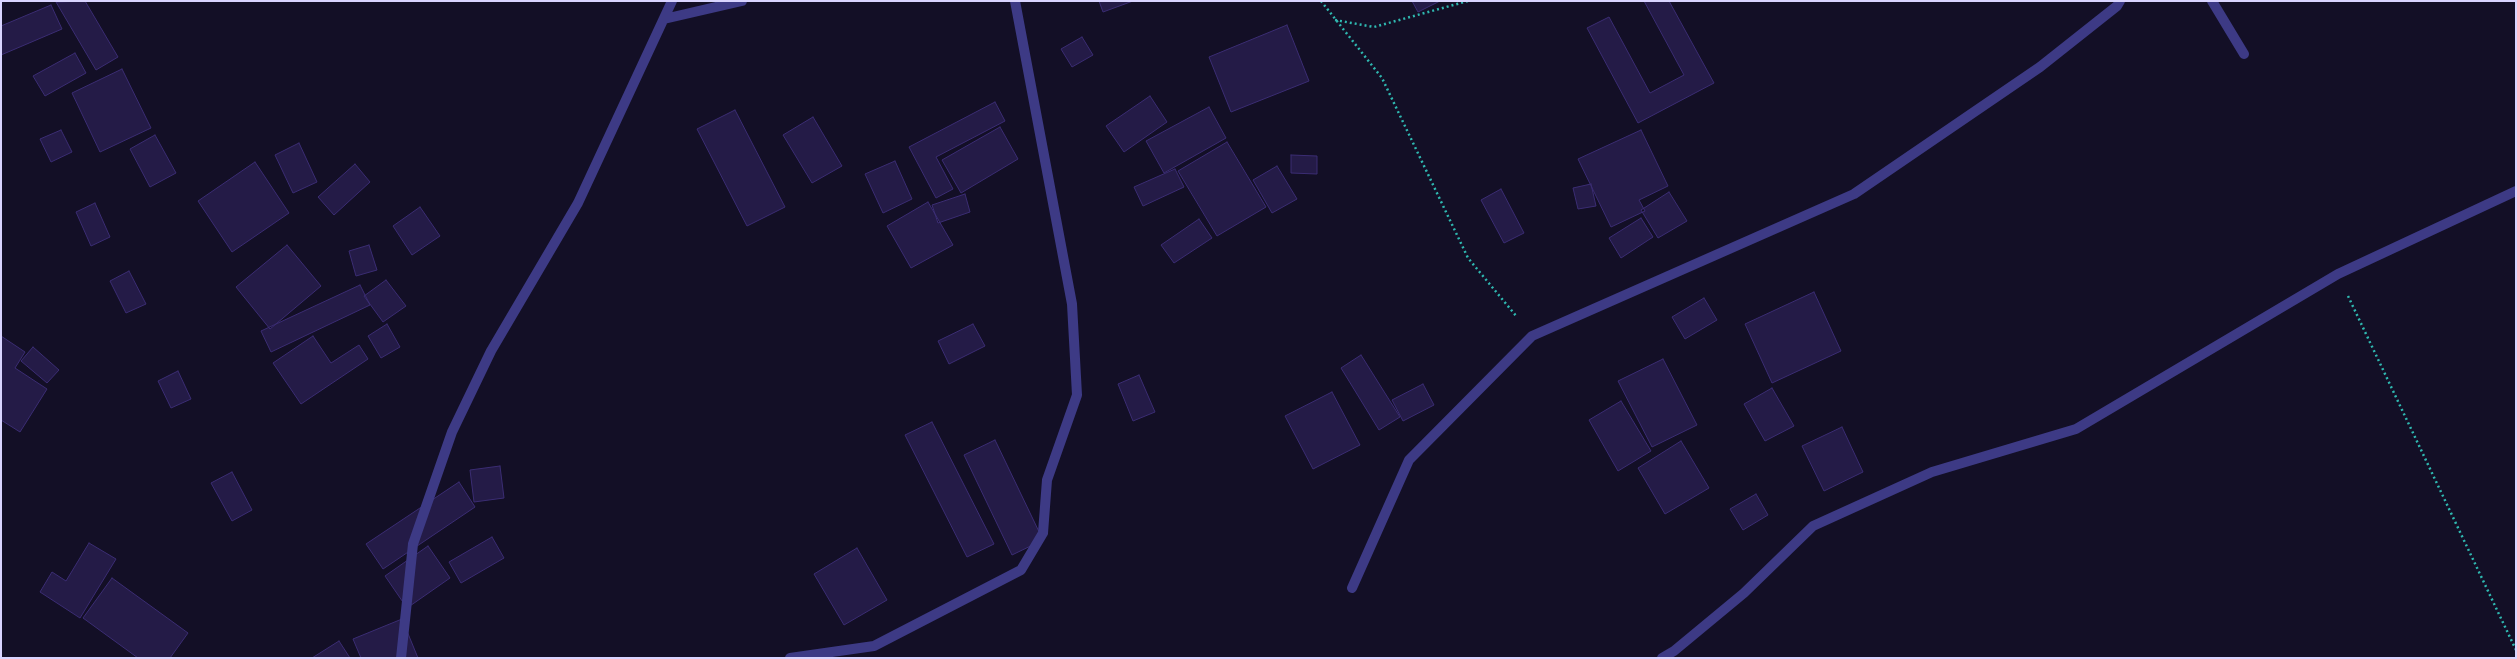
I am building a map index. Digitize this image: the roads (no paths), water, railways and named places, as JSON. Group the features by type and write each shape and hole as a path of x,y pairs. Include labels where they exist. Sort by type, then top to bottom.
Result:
{"street":[{"path":"401,658 413,544 452,432 491,351 578,203 672,1"},
{"path":"664,19 742,1"},
{"path":"790,658 874,646 1021,570 1043,533 1047,480 1077,395 1077,387 1072,304 1015,1"},
{"path":"1352,588 1409,460 1532,336 1854,194 2040,67 2118,6 2120,1"},
{"path":"2212,1 2244,54"},
{"path":"1662,658 1674,651 1744,593 1813,526 1932,472 2076,429 2338,274 2516,191"}]}
